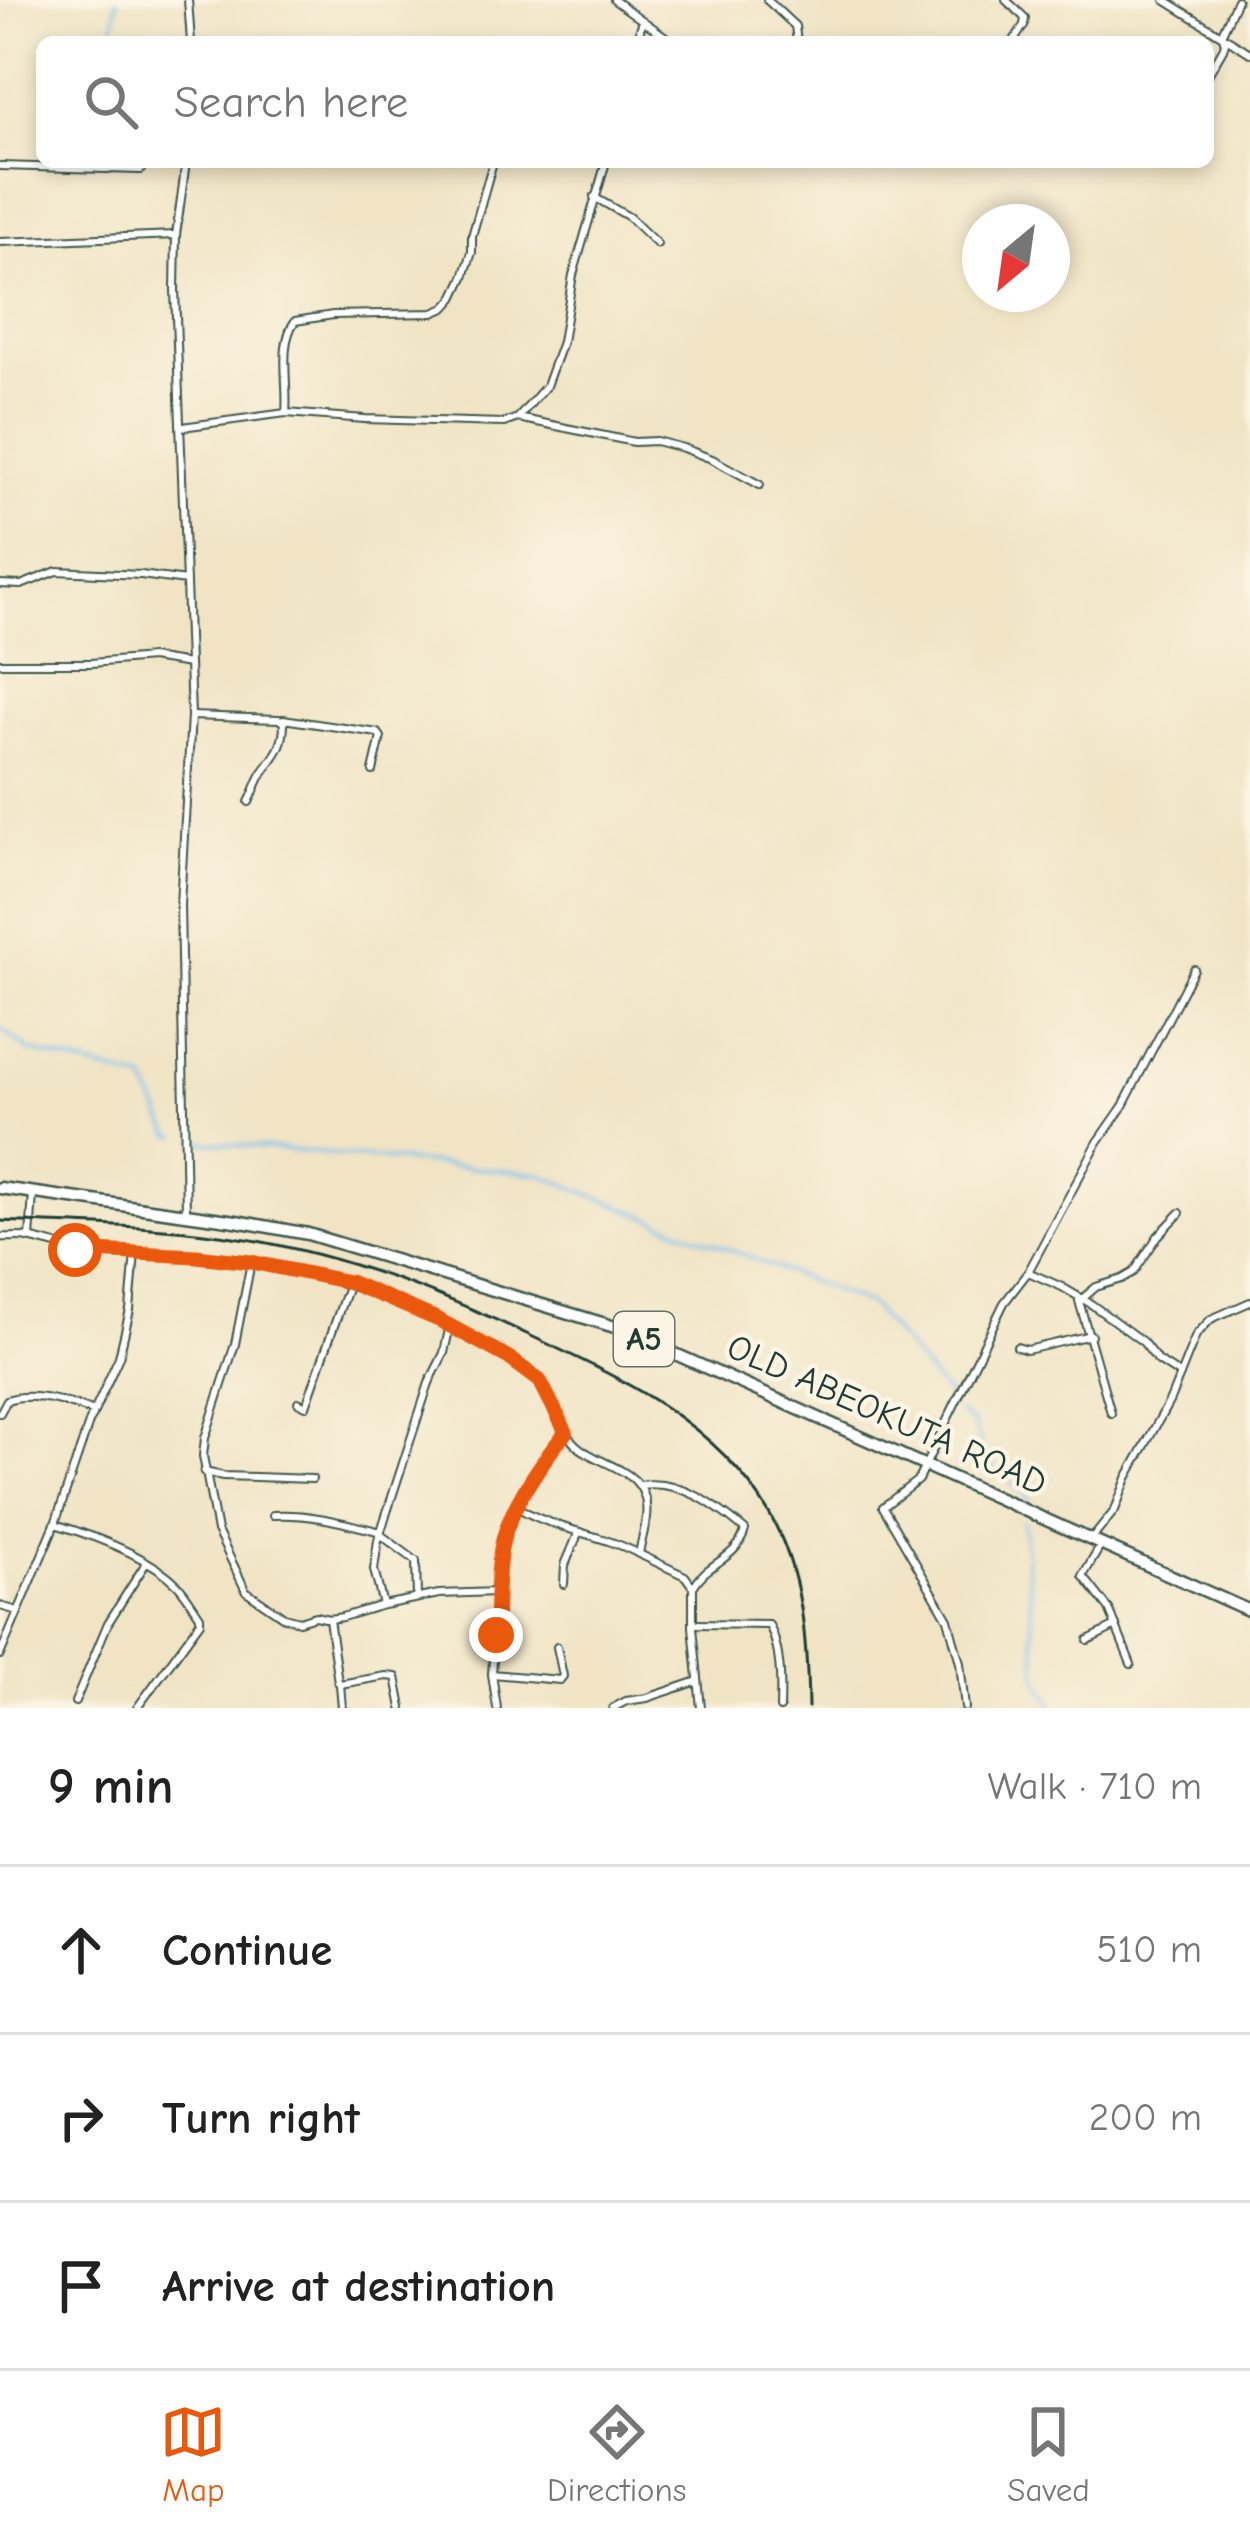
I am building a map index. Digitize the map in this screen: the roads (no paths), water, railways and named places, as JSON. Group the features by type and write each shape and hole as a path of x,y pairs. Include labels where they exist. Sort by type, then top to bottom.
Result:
{"highway":[{"name":"OLD ABEOKUTA ROAD","path":"0,1188 308,1234 615,1327 1250,1611"}],"street":[{"path":"188,0 190,36"},
{"path":"614,0 664,36"},
{"path":"767,0 795,26 796,36"},
{"path":"1006,0 1024,18 1017,36"},
{"path":"1165,0 1250,53"},
{"path":"1214,64 1237,0"},
{"path":"641,36 643,21"},
{"path":"0,166 36,167"},
{"path":"70,168 140,170"},
{"path":"185,168 176,235 176,322 191,716 180,905 186,1215"},
{"path":"286,413 286,348 295,321 333,315 434,313 451,302 471,258 472,236 491,168"},
{"path":"182,427 286,413 504,423 518,418 546,386 562,341 573,275 604,168"},
{"path":"595,196 629,217 657,244"},
{"path":"0,242 176,235"},
{"path":"518,418 683,448 760,485"},
{"path":"0,584 21,585 57,571 186,581"},
{"path":"0,663 151,658 189,664"},
{"path":"191,716 279,719 378,733 373,770"},
{"path":"249,802 284,741 284,723 279,719"},
{"path":"964,1708 960,1663 948,1619 883,1510 914,1486 1004,1304 1028,1272 1098,1142 1123,1106 1194,970"},
{"path":"30,1238 33,1192"},
{"path":"1080,1299 1096,1287 1135,1272 1158,1236 1180,1214"},
{"path":"0,1238 30,1238 91,1252 251,1262 349,1282 450,1325 540,1381 578,1446 628,1473 640,1485 646,1519 639,1554"},
{"path":"0,1655 119,1357 130,1310 135,1253"},
{"path":"251,1262 235,1344 205,1438 204,1472 217,1531 246,1591 299,1622 460,1591 497,1592"},
{"path":"1028,1272 1062,1286 1143,1342 1157,1360 1180,1375"},
{"path":"298,1402 306,1406 349,1282"},
{"path":"1080,1299 1112,1413"},
{"path":"1132,1664 1117,1626 1083,1576 1202,1328 1250,1302"},
{"path":"383,1605 374,1570 380,1533 450,1325"},
{"path":"1017,1347 1027,1350 1091,1335"},
{"path":"0,1413 7,1400 18,1396 94,1412"},
{"path":"495,1708 492,1674 501,1545 517,1507 566,1432"},
{"path":"204,1472 312,1479"},
{"path":"640,1485 678,1487 745,1530 736,1550 711,1564 693,1587"},
{"path":"517,1507 578,1534 615,1541 685,1576 693,1587 700,1708"},
{"path":"273,1515 326,1517 380,1533 416,1561 417,1598"},
{"path":"55,1524 146,1563 177,1584 201,1619 137,1708"},
{"path":"564,1584 565,1565 578,1534"},
{"path":"75,1702 108,1623 146,1563"},
{"path":"0,1606 18,1611"},
{"path":"329,1619 342,1708"},
{"path":"693,1624 771,1626 780,1708"},
{"path":"1088,1640 1117,1626"},
{"path":"492,1674 560,1680 557,1647"},
{"path":"340,1684 396,1677 402,1708"},
{"path":"613,1708 698,1681"}],"waterway":[{"path":"113,36 117,0"},
{"path":"0,1028 30,1051 145,1081 170,1134 177,1137"},
{"path":"195,1141 539,1174 870,1305 950,1398"},
{"path":"958,1412 973,1423 995,1470 1028,1496 1026,1503"},
{"path":"1023,1522 1038,1677 1054,1708"}],"railway":[{"path":"0,1221 185,1231 320,1255 461,1305 565,1352 664,1406 723,1453 748,1481 780,1536 796,1583 804,1632 808,1708"}]}
